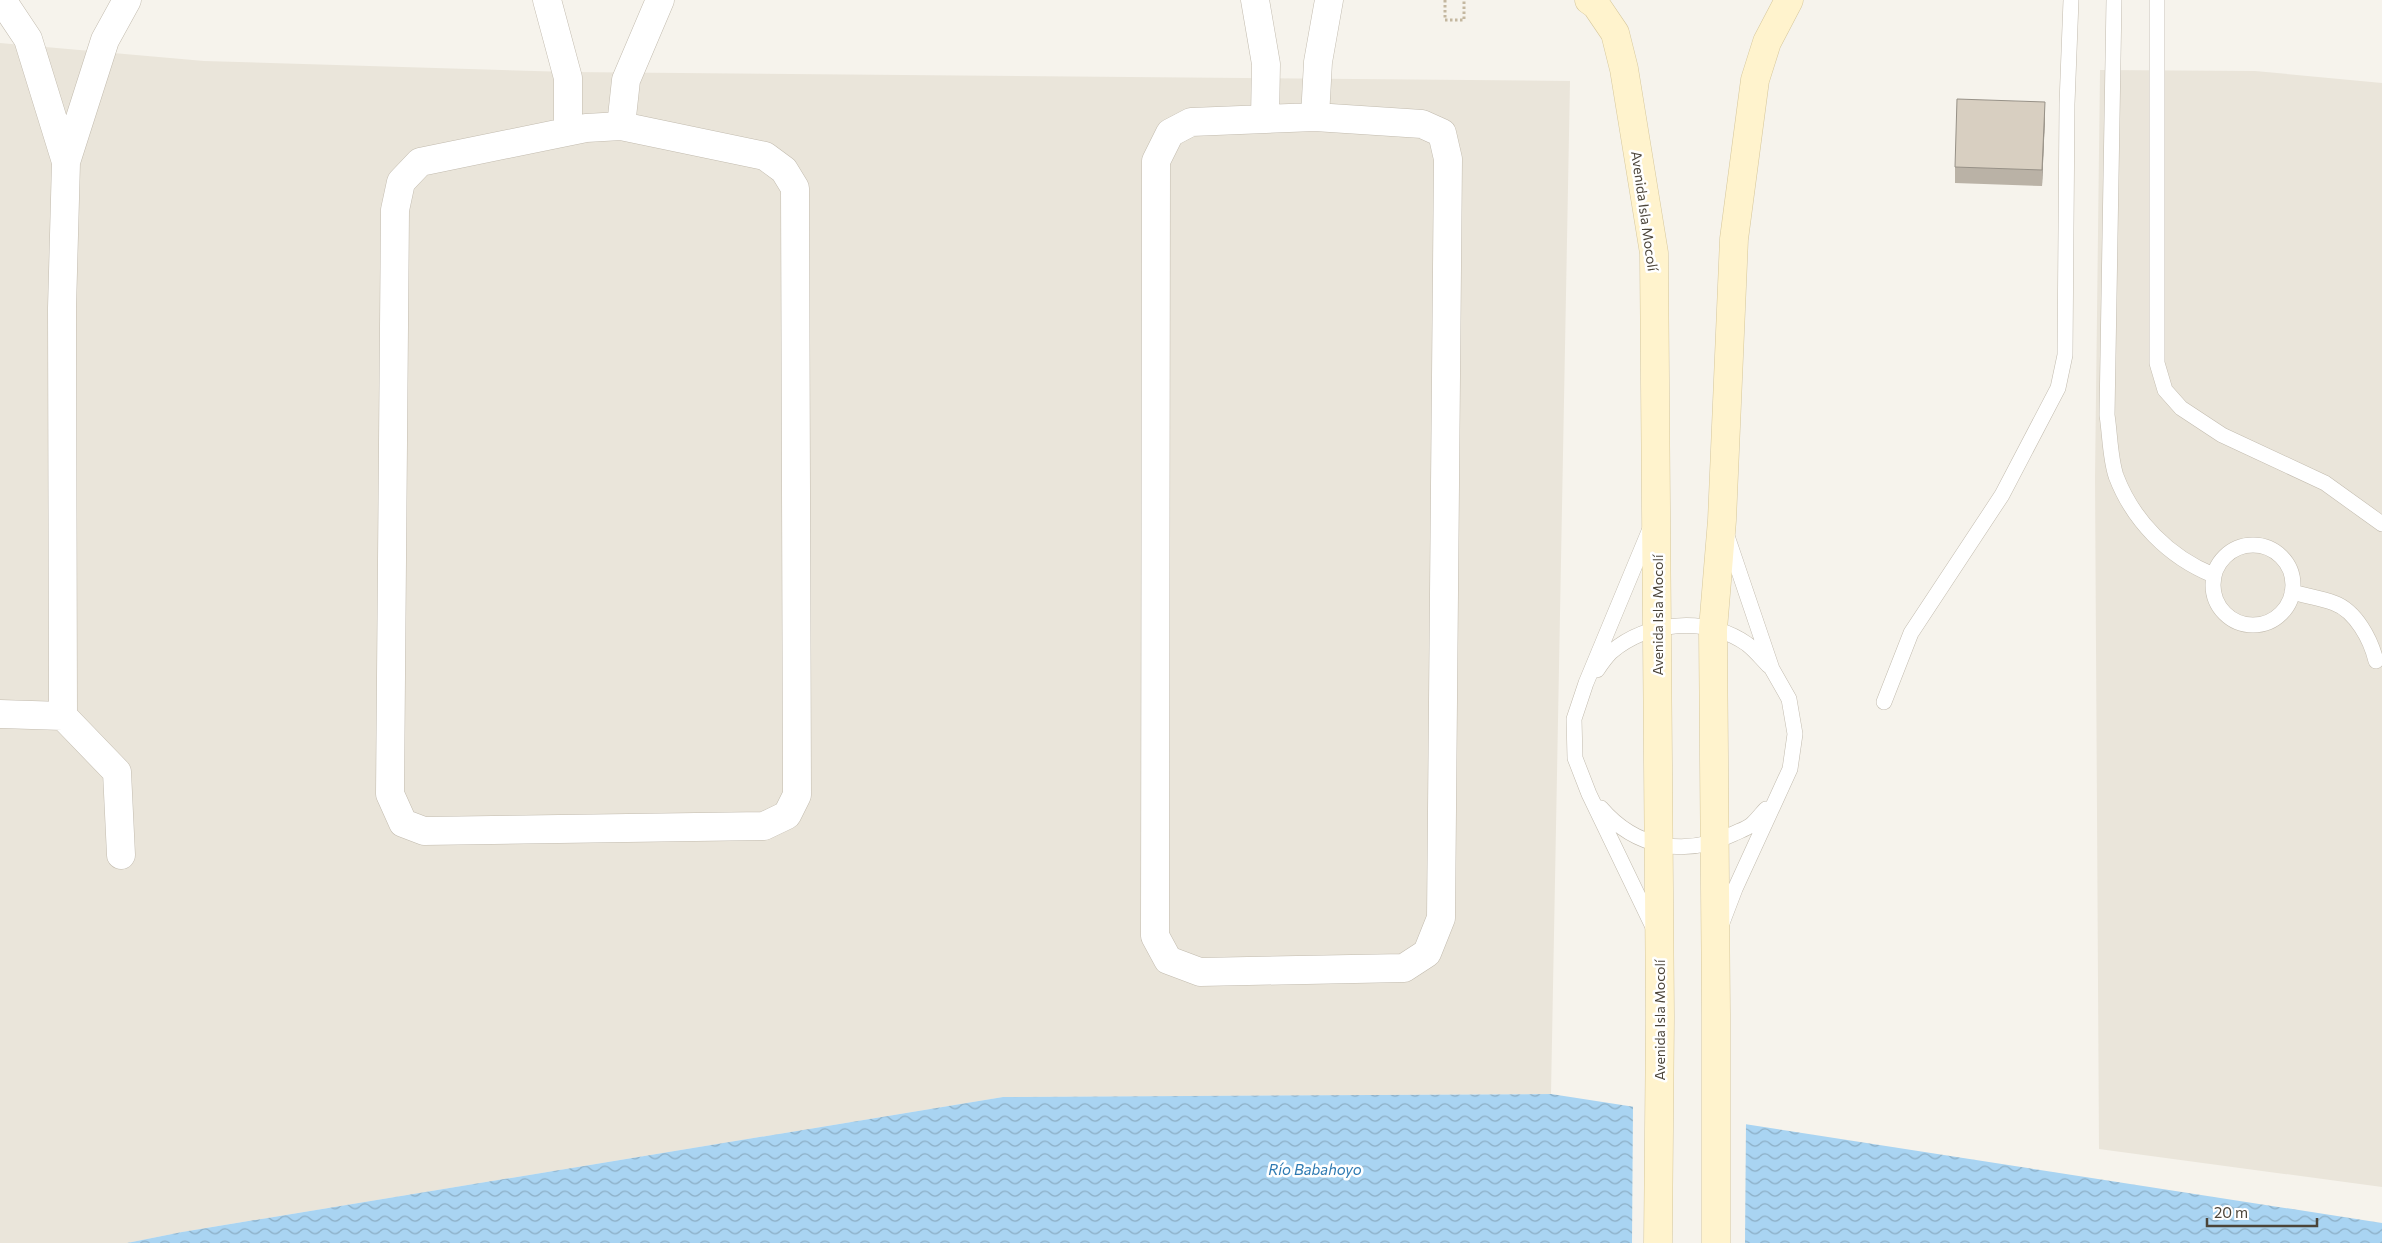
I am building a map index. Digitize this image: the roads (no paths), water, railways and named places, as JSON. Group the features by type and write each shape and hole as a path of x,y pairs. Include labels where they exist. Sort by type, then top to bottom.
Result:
{"street":[{"path":"2,0 28,39 66,162"},
{"path":"121,855 117,772 63,716 62,308 66,162 105,40 127,0"},
{"path":"547,0 568,78 568,131"},
{"path":"621,126 626,80 660,0"},
{"path":"1255,0 1266,64 1264,118"},
{"path":"1316,117 1318,62 1330,0"},
{"name":"Avenida Isla Mocolí","path":"1589,0 1596,6 1615,33 1622,60 1654,253 1660,1017 1658,1243"},
{"path":"1716,1243 1713,629 1722,520 1737,220 1755,80 1767,42 1789,0"},
{"path":"1316,117 1422,124 1442,133 1448,159 1441,918 1427,953 1404,968 1200,972 1168,960 1155,936 1156,161 1170,133 1191,122 1264,118 1316,117"},
{"path":"621,126 765,156 784,170 795,188 796,795 787,815 764,826 424,831 403,823 390,794 395,210 401,182 420,162 568,131 621,126"},
{"path":"0,714 63,716"}],"lane":[{"path":"1884,702 1911,633 2002,495 2058,388 2065,355 2067,104 2071,0"},
{"path":"2114,0 2107,415 2116,475 2132,507 2152,534 2191,566 2213,575"},
{"path":"2157,0 2157,363 2165,390 2181,408 2222,435 2325,483 2382,524"},
{"path":"1656,513 1586,683 1574,719 1575,758 1588,794 1659,939"},
{"path":"1715,941 1735,889 1790,768 1795,734 1789,699 1772,669 1722,520"},
{"path":"2260,545 2272,549 2286,562 2293,579 2292,592 2288,604 2281,614 2259,625 2246,624 2234,621 2217,603 2213,590 2213,575 2225,556 2235,548 2260,545"},
{"path":"2292,592 2335,603 2347,611 2372,647 2376,661"},
{"path":"1586,683 1611,652 1644,632 1681,624 1713,629 1747,644 1772,669"},
{"path":"1588,794 1614,823 1647,842 1685,848 1714,843 1751,825 1774,800"}],"water":[{"name":"Río Babahoyo","path":"1551,1094 2382,1223 2382,1243 127,1243 182,1232 1003,1097"}]}
